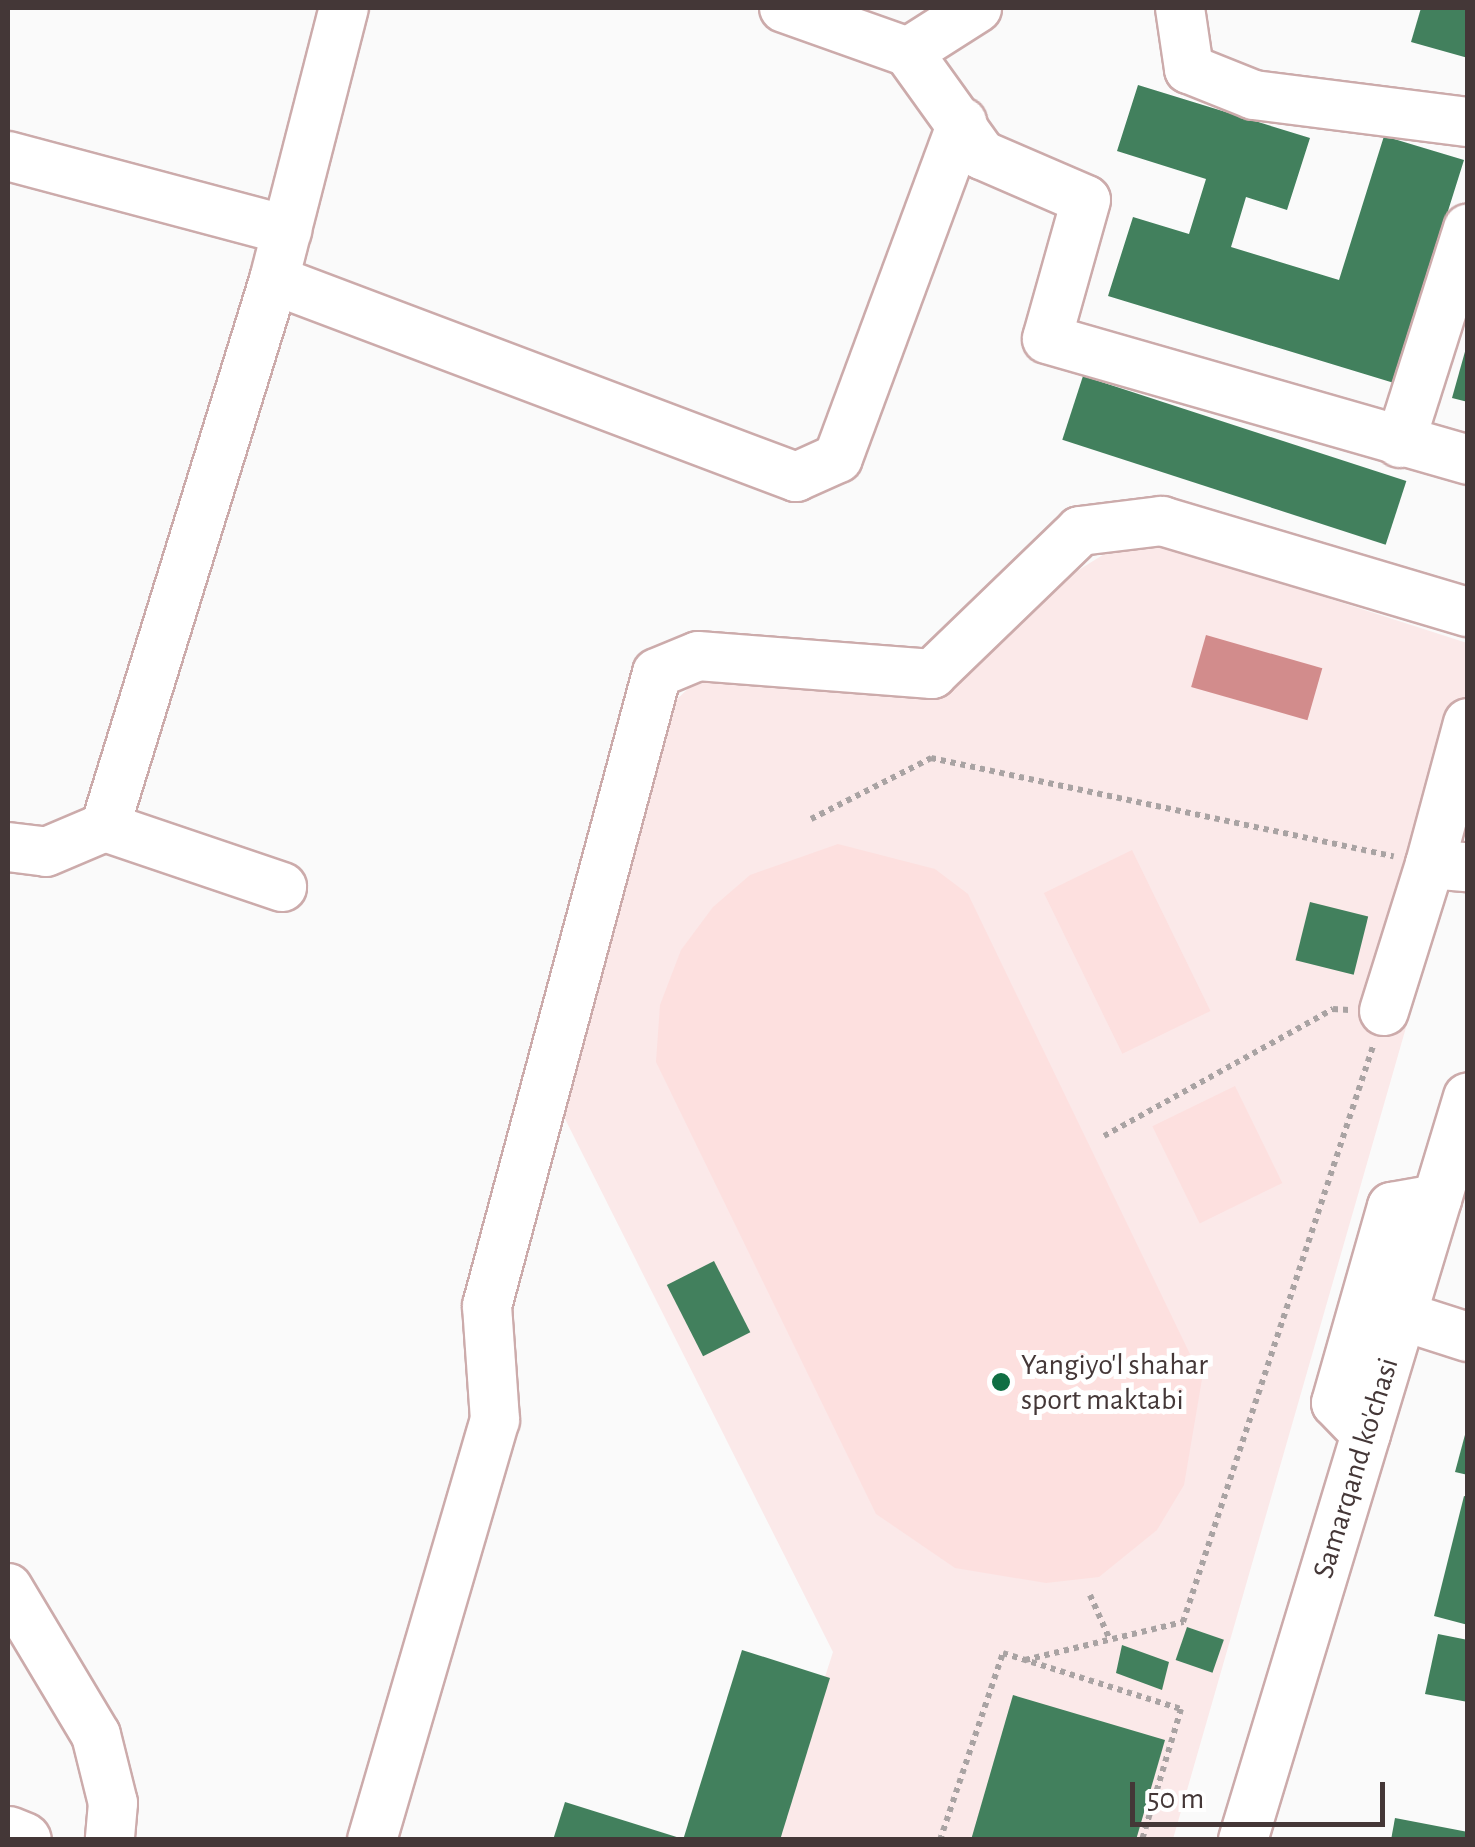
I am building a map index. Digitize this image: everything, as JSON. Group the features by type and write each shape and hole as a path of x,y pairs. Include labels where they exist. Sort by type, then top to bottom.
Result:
{"main road":[{"path":"8,1834 23,1840"}],"street":[{"path":"105,827 274,280 344,8"},
{"path":"784,8 908,52 962,122 982,156 1086,200 1048,339 1468,460"},
{"path":"908,52 977,8"},
{"path":"1180,8 1189,69 1254,96 1468,122"},
{"path":"274,280 796,476 838,458 962,122"},
{"path":"8,156 287,230"},
{"path":"1400,443 1468,228"},
{"path":"372,1840 495,1420 487,1306 658,673 698,656 932,674 1080,531 1162,520 1468,612"},
{"path":"1384,1011 1449,866 1468,722"},
{"path":"8,847 46,852 105,827 282,887"},
{"name":"Samarqand ko'chasi","path":"1244,1840 1468,1097"},
{"path":"1366,1434 1336,1403 1392,1207 1437,1198"},
{"path":"1402,1316 1468,1337"},
{"path":"8,1588 96,1735 113,1803 110,1840"}],"path":[{"path":"811,820 931,758 1449,866"},
{"path":"1025,1660 1183,1622 1384,1011 1333,1009 1104,1136"},
{"path":"1090,1595 1110,1640"},
{"path":"940,1840 1003,1653 1181,1709 1142,1840"}],"shaded area":[{"name":"Yangiyo'l shahar sport maktabi","path":"1160,544 1467,643 1467,815 1173,1839 773,1839 833,1652 561,1111 672,704 697,680 945,695 1077,571 1114,548"},
{"path":"1206,635 1322,668 1307,720 1191,687"},
{"path":"838,844 935,869 968,894 1202,1379 1184,1485 1157,1530 1099,1577 1046,1583 955,1568 876,1514 656,1062 660,1005 681,950 713,907 750,875"},
{"path":"1132,850 1210,1011 1122,1054 1044,893"},
{"path":"1235,1086 1282,1183 1200,1223 1152,1126"}],"building":[{"path":"1421,8 1468,8 1468,58 1411,42"},
{"path":"1138,85 1310,138 1287,210 1246,197 1231,247 1339,280 1384,136 1464,160 1394,383 1108,296 1133,217 1189,234 1206,179 1117,151"},
{"path":"1468,348 1468,402 1452,398"},
{"path":"1083,376 1406,481 1386,545 1062,440"},
{"path":"1310,902 1368,917 1354,975 1295,960"},
{"path":"714,1261 750,1332 703,1356 667,1285"},
{"path":"1468,1431 1468,1475 1455,1472"},
{"path":"1464,1496 1468,1497 1468,1625 1434,1616"},
{"path":"1187,1627 1224,1640 1212,1673 1176,1660"},
{"path":"1438,1634 1468,1640 1468,1702 1425,1694"},
{"path":"1122,1645 1169,1662 1162,1690 1116,1673"},
{"path":"742,1650 830,1678 780,1840 683,1840"},
{"path":"1013,1695 1165,1740 1136,1840 971,1840"},
{"path":"565,1802 683,1839 683,1840 553,1840"},
{"path":"1395,1818 1468,1832 1468,1840 1391,1840"}],"place":[{"name":"Yangiyo'l shahar sport maktabi","path":"1001,1382"}]}
